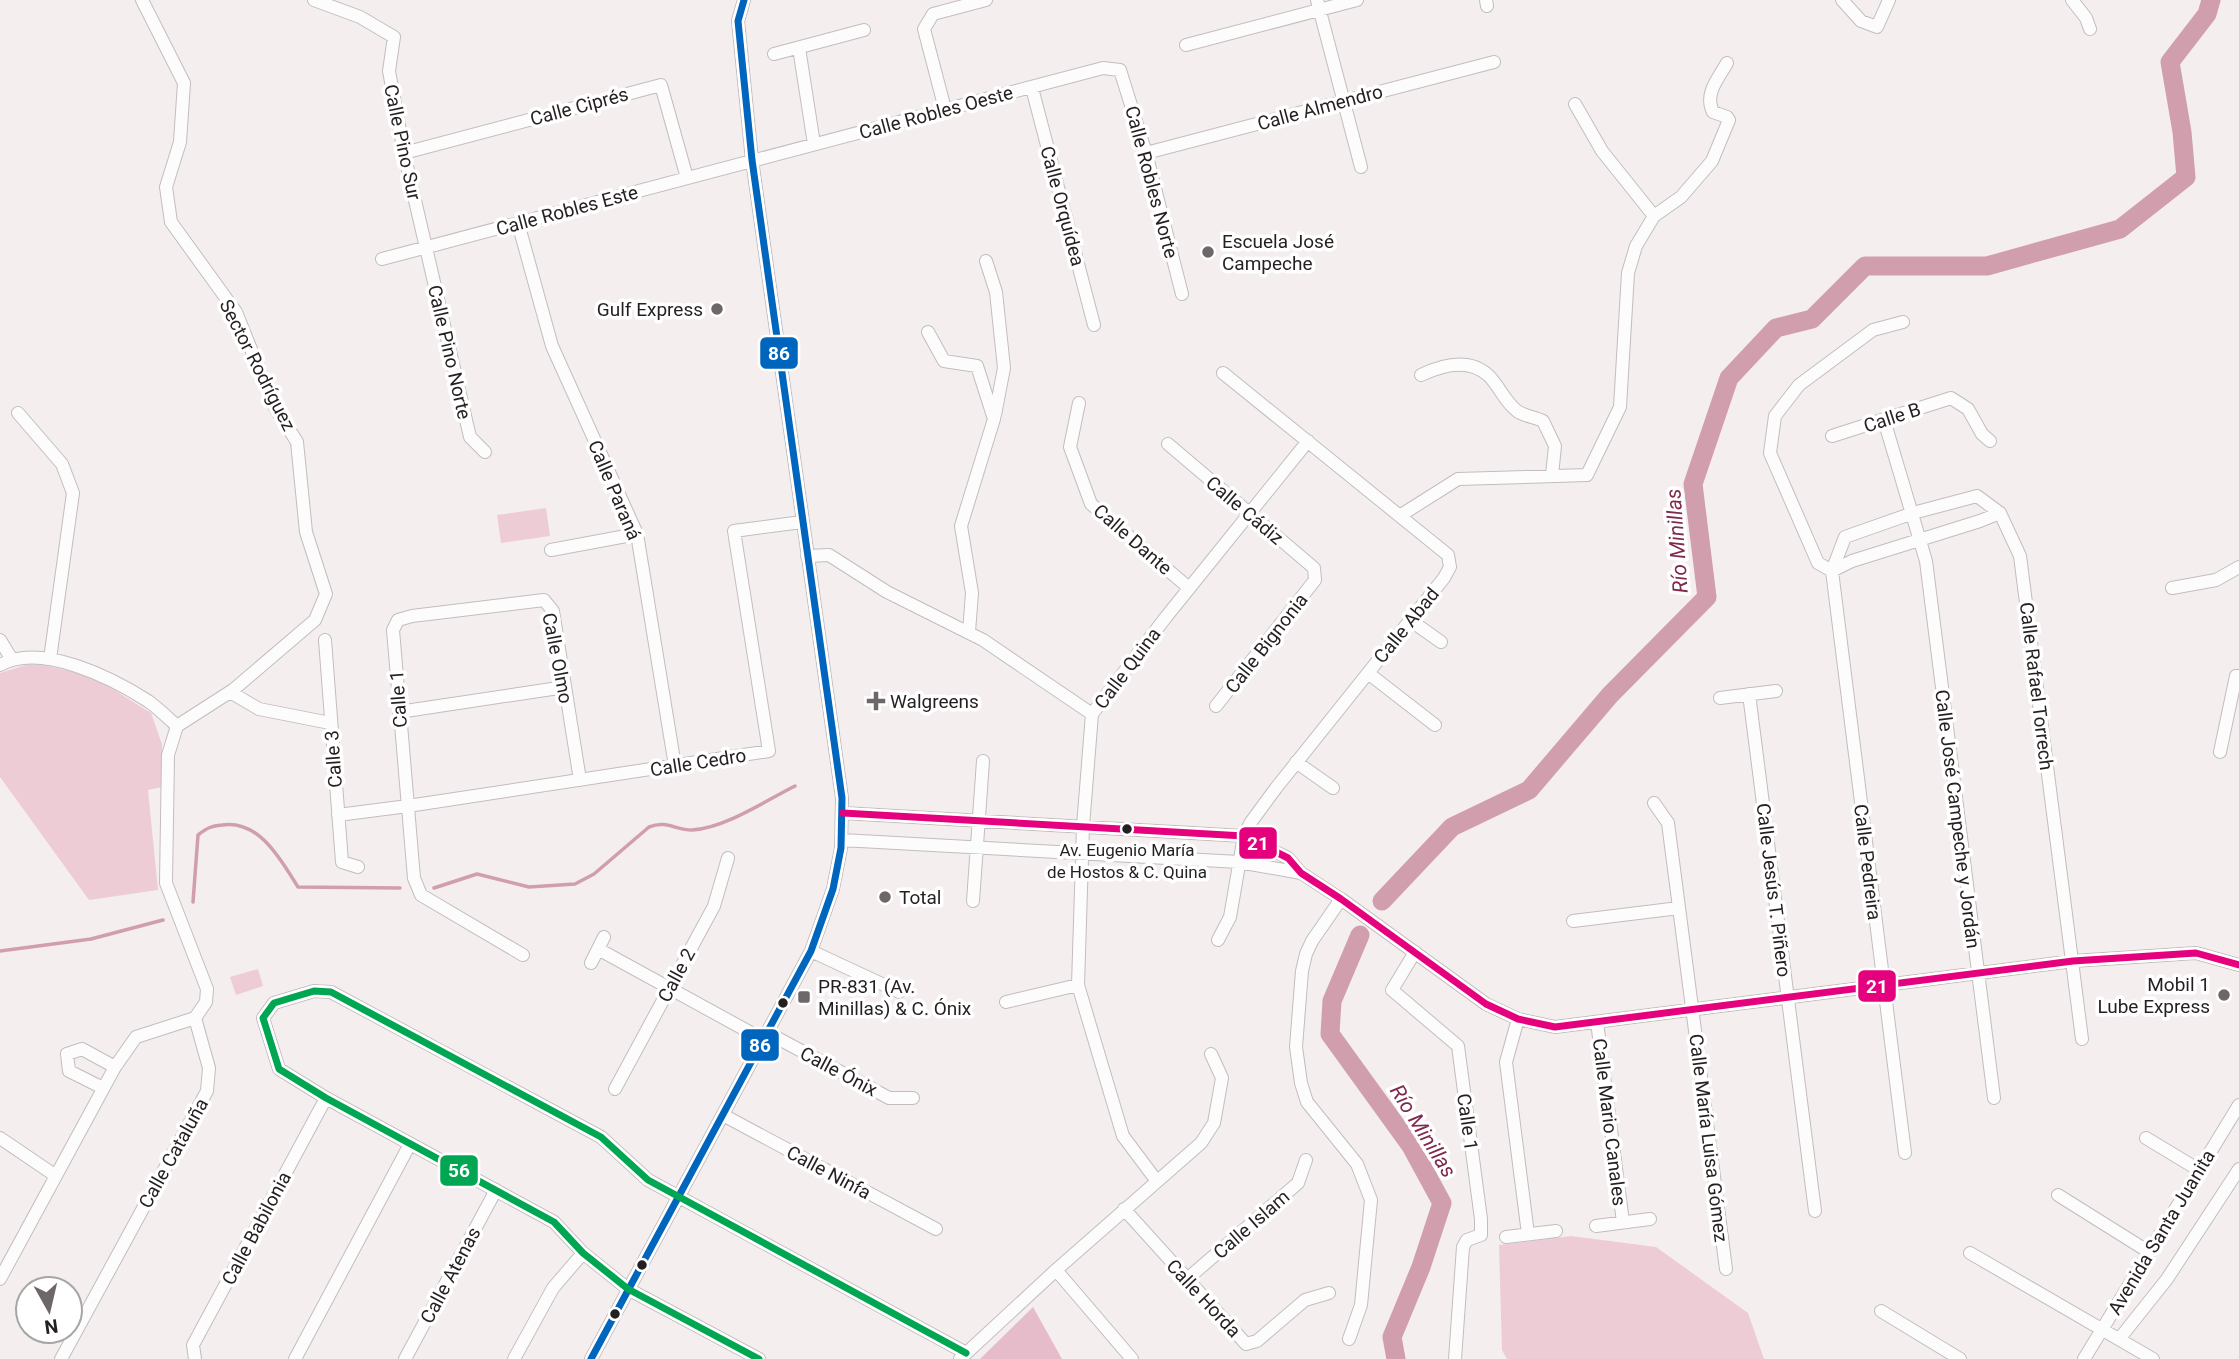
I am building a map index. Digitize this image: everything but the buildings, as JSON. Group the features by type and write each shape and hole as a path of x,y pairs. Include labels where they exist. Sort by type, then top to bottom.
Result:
{"street":[{"name":"Sector Rodríguez","path":"142,0 184,83 180,142 166,187 171,222 236,312 273,404 297,442 306,532 326,594 316,620 230,692 177,726"},
{"name":"Calle Pino Sur","path":"314,0 360,17 394,37 389,71 404,153 426,247"},
{"path":"591,1359 811,951 833,889 842,840 843,813 752,160 738,21 744,0"},
{"path":"945,109 924,29 933,14 986,0"},
{"path":"1186,45 1318,5 1357,0"},
{"path":"1842,0 1861,21 1877,27 1889,0"},
{"path":"2072,0 2086,18 2090,29"},
{"path":"1318,5 1361,167"},
{"path":"774,54 864,30"},
{"path":"799,48 814,145"},
{"name":"Calle Almendro","path":"1146,153 1494,61"},
{"path":"1401,515 1458,479 1587,475 1620,407 1628,274 1636,246 1654,216 1681,197 1712,161 1728,120 1713,112 1709,98 1727,64"},
{"name":"Calle Robles Oeste","path":"752,160 1103,68 1120,70"},
{"name":"Calle Robles Norte","path":"1120,70 1146,153 1182,294"},
{"name":"Calle Ciprés","path":"404,153 661,85 687,178"},
{"name":"Calle Orquídea","path":"1032,88 1094,325"},
{"path":"1575,104 1602,151 1654,216"},
{"name":"Calle Robles Este","path":"382,258 752,160"},
{"name":"Calle Paraná","path":"518,223 552,346 637,534 675,766"},
{"name":"Calle Pino Norte","path":"426,247 470,437 485,452"},
{"path":"970,632 972,593 961,526 994,419 1004,368 996,292 986,261"},
{"path":"1832,571 1818,563 1770,453 1775,416 1799,385 1873,330 1903,322"},
{"path":"928,332 944,361 977,366 994,419"},
{"path":"1421,375 1438,367 1457,364 1471,366 1489,377 1518,412 1543,421 1555,446 1552,475"},
{"name":"Calle Abad","path":"1218,940 1230,918 1244,836 1263,805 1450,567 1448,555 1223,373"},
{"name":"Calle B","path":"1832,436 1951,398 1968,409 1982,434 1990,441"},
{"name":"Calle Dante","path":"1079,403 1070,447 1091,504 1189,588"},
{"path":"18,413 62,464 73,493 50,659"},
{"name":"Calle José Campeche y Jordán","path":"1884,420 1926,561 1994,1098"},
{"name":"Calle Quina","path":"1156,1180 1124,1136 1078,985 1083,825 1092,714 1189,588 1308,441"},
{"name":"Calle Cádiz","path":"1168,444 1314,568 1315,580"},
{"path":"1832,571 1845,537 1913,513 1977,496 2000,513"},
{"path":"1832,571 1852,561 2000,513"},
{"name":"Calle Rafael Torrech","path":"2000,513 2020,556 2082,1040"},
{"name":"Calle Cedro","path":"338,815 769,751 734,531 802,522"},
{"path":"551,550 637,534"},
{"path":"807,555 829,555 887,592 970,632 1092,714"},
{"path":"2172,588 2216,580 2239,567"},
{"name":"Calle Pedreira","path":"1832,571 1905,1153"},
{"name":"Calle Bignonia","path":"1216,706 1315,580"},
{"name":"Calle Olmo","path":"480,608 544,600 553,611 580,780"},
{"name":"Calle 1","path":"480,608 398,620 393,630 413,874 421,895 523,955"},
{"path":"1410,620 1441,642"},
{"path":"0,640 6,662 50,659 105,676 150,702 177,726 169,755 166,884 207,989 206,1002 195,1017 136,1037 115,1067 56,1176 5,1256 0,1279"},
{"name":"Calle 3","path":"324,640 342,862 358,867"},
{"path":"1368,673 1434,725"},
{"path":"2220,752 2236,676 2239,676"},
{"path":"399,712 565,687"},
{"path":"1720,698 1776,691"},
{"path":"230,692 259,709 330,723"},
{"name":"Calle Jesús T. Piñero","path":"1749,694 1815,1211"},
{"path":"973,901 983,761"},
{"path":"1296,762 1333,788"},
{"name":"Calle María Luisa Gómez","path":"1654,803 1668,823 1726,1269"},
{"path":"843,813 1244,836 1288,858 1301,873 1486,1004 1518,1019 1555,1027 2073,961 2196,953 2239,965"},
{"path":"842,840 1240,862 1301,873"},
{"name":"Calle 2","path":"615,1089 714,906 728,858"},
{"path":"1341,899 1306,954 1302,971 1296,1047 1301,1083 1307,1102 1357,1164 1371,1200 1362,1305 1349,1339"},
{"path":"1573,921 1679,908"},
{"path":"591,962 604,937"},
{"path":"598,949 766,1037"},
{"path":"811,951 899,992"},
{"name":"Calle 1","path":"1415,952 1392,990 1458,1046 1481,1219 1481,1235 1467,1240 1464,1247 1454,1359"},
{"path":"1006,1002 1078,985"},
{"path":"759,1359 628,1289 583,1253 554,1222 326,1098 279,1069 263,1018 274,1003 314,991 331,992 601,1137 649,1180 962,1356 1200,1143 1214,1123 1222,1078 1211,1054"},
{"name":"Calle Cataluña","path":"61,1359 207,1091 209,1068 195,1017"},
{"path":"1518,1019 1506,1062 1528,1234"},
{"name":"Calle Mario Canales","path":"1597,1023 1623,1222"},
{"name":"Calle Ónix","path":"766,1037 889,1098 913,1098"},
{"path":"103,1088 69,1071 67,1054 82,1049 115,1067"},
{"name":"Calle Babilonia","path":"195,1359 193,1345 326,1098"},
{"name":"Avenida Santa Juanita","path":"2084,1359 2239,1105"},
{"name":"Calle Ninfa","path":"723,1115 936,1229"},
{"path":"0,1138 56,1176"},
{"path":"2146,1138 2199,1170"},
{"path":"295,1359 410,1144"},
{"name":"Calle Islam","path":"1186,1280 1298,1183 1306,1160"},
{"path":"2120,1338 2167,1279 2239,1169"},
{"name":"Calle Atenas","path":"405,1359 496,1190"},
{"path":"2058,1195 2149,1252"},
{"name":"Calle Horda","path":"1124,1209 1246,1344 1257,1341 1305,1300 1329,1293"},
{"path":"1595,1226 1650,1219"},
{"path":"1506,1237 1556,1231"},
{"path":"514,1359 553,1288 583,1253"},
{"path":"1970,1253 2153,1359"},
{"path":"1056,1270 1132,1359"},
{"path":"1881,1311 1960,1359"}],"shaded area":[{"path":"546,508 550,536 501,543 497,515"},
{"path":"29,664 92,676 151,713 162,744 162,787 148,790 158,890 89,900 0,777 0,673"},
{"path":"258,969 263,986 236,995 230,977"},
{"path":"1571,1236 1656,1247 1748,1313 1764,1359 1507,1359 1502,1350 1499,1245"},
{"path":"1033,1307 1062,1359 980,1359"}],"waterway":[{"name":"Río Minillas","path":"1382,901 1452,827 1529,790 1610,695 1707,597 1693,484 1729,378 1776,328 1812,319 1865,266 1987,266 2120,229 2186,177 2182,132 2170,62 2207,14 2211,0"},
{"path":"434,888 477,874 529,887 575,884 594,874 649,827 666,825 686,830 705,828 731,819 795,786"},
{"path":"193,902 198,835 209,828 222,825 247,828 258,835 276,854 298,887 400,888"},
{"path":"0,951 91,939 163,920"},
{"name":"Río Minillas","path":"1360,935 1332,1001 1330,1034 1411,1146 1442,1203 1421,1267 1392,1337 1396,1359"}],"transit line":[{"name":"86","path":"591,1359 811,951 833,889 841,848 842,798 752,160 738,21 744,0"},
{"name":"21","path":"843,813 1244,836 1288,858 1301,873 1486,1004 1518,1019 1555,1027 2073,961 2196,953 2239,965"},
{"name":"56","path":"759,1359 628,1289 583,1253 554,1222 326,1098 279,1069 263,1018 274,1003 314,991 331,992 601,1137 648,1180 966,1353"}],"place":[{"name":"Escuela José Campeche","path":"1208,252"},
{"name":"Gulf Express","path":"717,309"},
{"name":"Walgreens","path":"876,701"},
{"name":"Av. Eugenio María de Hostos & C. Quina","path":"1127,829"},
{"name":"Total","path":"885,897"},
{"name":"Mobil 1 Lube Express","path":"2224,995"},
{"name":"PR-831 (Av. Minillas) & C. Ónix","path":"804,997"}]}
